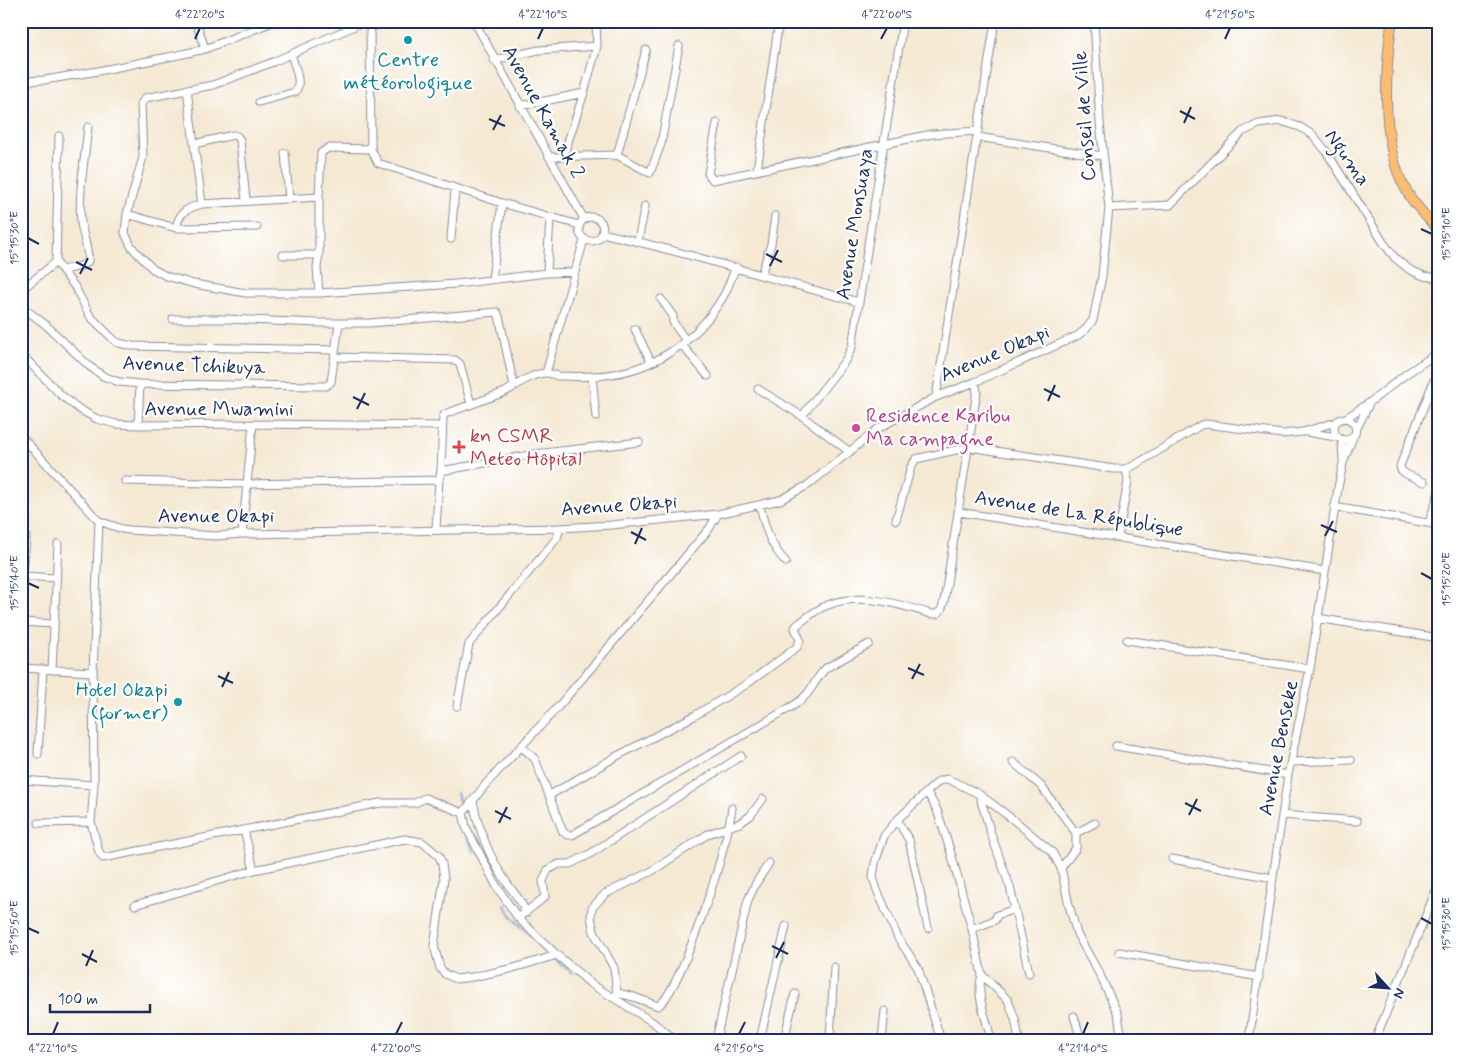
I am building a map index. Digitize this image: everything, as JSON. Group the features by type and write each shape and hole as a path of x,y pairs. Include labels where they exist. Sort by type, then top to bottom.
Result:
{"main road":[{"path":"1392,21 1387,75 1391,150 1397,172 1407,193 1416,206 1439,230"}],"street":[{"path":"196,21 205,49"},
{"path":"21,81 45,80 98,71 205,49 275,21"},
{"path":"391,21 369,23 213,85 145,98 141,104 143,157 127,214 125,233 131,246 153,269 166,276 194,284 246,293 319,293 575,272"},
{"name":"Avenue Kamak 2","path":"474,21 549,157 582,222"},
{"path":"563,156 597,46 596,21"},
{"path":"757,170 780,21"},
{"name":"Avenue Monsuaya","path":"802,416 849,355 860,302 903,21"},
{"path":"936,397 995,21"},
{"name":"Conseil de Ville","path":"1094,21 1103,156 1109,208"},
{"path":"369,23 371,149 378,163 550,217 582,222 591,217 598,220 602,226 602,233 597,239 584,240"},
{"path":"494,60 539,50 597,46"},
{"path":"549,157 617,155 650,173 661,144 679,46"},
{"path":"617,155 646,50"},
{"path":"258,102 298,90 299,84 291,54"},
{"path":"187,89 202,204"},
{"path":"520,106 584,93"},
{"name":"Nguma","path":"1109,208 1170,205 1242,132 1259,124 1281,121 1300,126 1318,141 1395,258 1410,270 1424,276 1439,278"},
{"path":"717,123 708,174 713,180 932,134 978,134 1103,156"},
{"path":"63,270 85,264 89,256 82,235 81,219 88,127"},
{"path":"194,144 233,135 237,136 240,140 246,200"},
{"path":"59,136 56,262 75,287 90,316 119,343 132,346 335,353 455,360 460,364 471,404"},
{"path":"319,293 317,267 319,255 321,153 328,148 371,149"},
{"path":"284,153 289,198"},
{"path":"451,239 455,188"},
{"path":"176,228 178,219 184,211 202,204 246,200 319,198"},
{"path":"492,279 502,203"},
{"path":"638,241 644,206"},
{"name":"Avenue Okapi","path":"21,436 99,521 130,530 216,536 436,529 560,528 611,525 718,514 760,506 780,500 808,485 879,428 936,397 1077,336 1086,329 1092,320 1102,276 1109,208"},
{"path":"127,214 139,219 176,228 257,228"},
{"path":"761,275 770,244 775,216"},
{"path":"547,273 550,217"},
{"path":"546,373 584,240 579,232 582,222"},
{"path":"602,233 736,267 860,302"},
{"path":"283,255 319,255"},
{"path":"21,290 56,262"},
{"path":"436,529 441,471 442,426 445,414 506,392 533,376 546,373 556,376 619,374 651,362 675,350 700,327 723,296 736,267"},
{"path":"661,299 673,316 673,322 684,343 708,376"},
{"name":"Avenue Tchikuya","path":"21,306 46,325 89,366 103,376 119,382 140,384 326,386 331,382 339,323"},
{"path":"173,319 226,318 370,323 497,312 514,386"},
{"path":"635,329 651,362"},
{"path":"1303,432 1346,418 1439,352"},
{"name":"Avenue Mwamini","path":"21,354 61,395 79,409 97,419 116,424 138,426 253,424 442,426"},
{"path":"1424,482 1406,474 1401,470 1400,466 1439,368"},
{"path":"592,376 596,417"},
{"name":"Avenue de La République","path":"974,382 977,391 958,512 1325,571"},
{"path":"138,426 140,384"},
{"path":"758,389 802,416 850,452"},
{"path":"1343,463 1369,403"},
{"path":"896,520 910,467 916,459 969,447 1126,469 1201,424 1272,433 1303,432 1348,440 1354,434 1354,424 1346,418"},
{"path":"1336,422 1334,432 1339,438 1343,463"},
{"path":"242,534 253,424"},
{"path":"441,471 535,454 639,442"},
{"name":"Avenue Benseke","path":"1249,1040 1288,775 1310,669 1334,507 1343,463"},
{"path":"1118,537 1128,481 1126,469"},
{"path":"125,481 248,484 439,480"},
{"path":"1429,523 1439,492"},
{"path":"760,506 764,526 772,545 786,562"},
{"path":"1334,507 1439,525"},
{"path":"550,795 619,755 694,716 762,674 797,647 800,640 795,628 796,626 829,604 849,600 882,601 937,614 944,602 958,512"},
{"path":"460,812 473,801 486,784 522,747 709,529 718,514"},
{"path":"99,521 92,672 94,785 91,822 99,852 103,858 380,802 414,803 425,798 460,812 468,832 497,887 518,918 557,955 592,984 615,996 674,1039"},
{"path":"456,706 469,644 557,538 560,528"},
{"path":"26,537 22,576 56,578"},
{"path":"52,670 58,544"},
{"path":"1317,618 1439,638"},
{"path":"21,622 54,624"},
{"path":"1127,640 1310,669"},
{"path":"522,747 535,759 563,832 572,835 796,704 812,689 820,674 826,668 869,644"},
{"path":"21,668 92,672"},
{"path":"38,754 43,669"},
{"path":"1116,746 1288,775"},
{"path":"518,918 545,897 543,882 548,870 554,866 570,864 590,854 741,756"},
{"path":"1291,762 1351,760"},
{"path":"1013,762 1041,786 1076,833 1076,848 1061,868"},
{"path":"941,1040 918,968 898,938 873,877 884,836 897,820 939,781 948,779 979,794 1052,852 1061,868 1068,905 1077,934 1100,975 1118,1014 1123,1040"},
{"path":"21,780 94,785"},
{"path":"927,792 937,810 972,929 982,976 979,986 980,997 991,1040"},
{"path":"979,794 1010,887 1029,973"},
{"path":"615,996 614,968 594,932 591,917 592,908 605,894 664,863 708,834 740,823 750,816 763,799"},
{"path":"473,801 478,828 488,850 507,884 522,900 525,913"},
{"path":"615,996 634,997 656,1006 662,1004 677,980 698,925 724,845 732,808"},
{"path":"1282,815 1357,821"},
{"path":"897,820 909,840 928,928"},
{"path":"39,823 91,822"},
{"path":"1076,833 1095,824"},
{"path":"468,832 478,828"},
{"path":"244,830 254,870"},
{"path":"136,905 254,870 405,839 422,842 439,856 442,864 444,879 434,946 440,968 445,974 456,979 472,977 510,969 557,955"},
{"path":"1172,858 1273,878"},
{"path":"716,1040 748,900 769,863"},
{"path":"1375,1040 1439,883"},
{"path":"972,929 995,920 997,915 1002,912 1015,908"},
{"path":"760,1040 786,926"},
{"path":"1119,952 1258,977"},
{"path":"830,1040 834,967"},
{"path":"982,976 1008,1000 1015,1019 1019,1040"},
{"path":"784,1040 795,994"},
{"path":"882,1040 886,1011"},
{"path":"1074,1016 1081,1040"}],"waterway":[{"path":"457,793 462,810"},
{"path":"468,837 475,853"},
{"path":"505,905 513,918 550,955"},
{"path":"553,958 573,973"}],"place":[{"name":"Centre météorologique","path":"408,40"},
{"name":"Residence Karibu Ma campagne","path":"856,428"},
{"name":"kn CSMR Meteo Hôpital","path":"459,447"},
{"name":"Hotel Okapi (former)","path":"178,702"}]}
